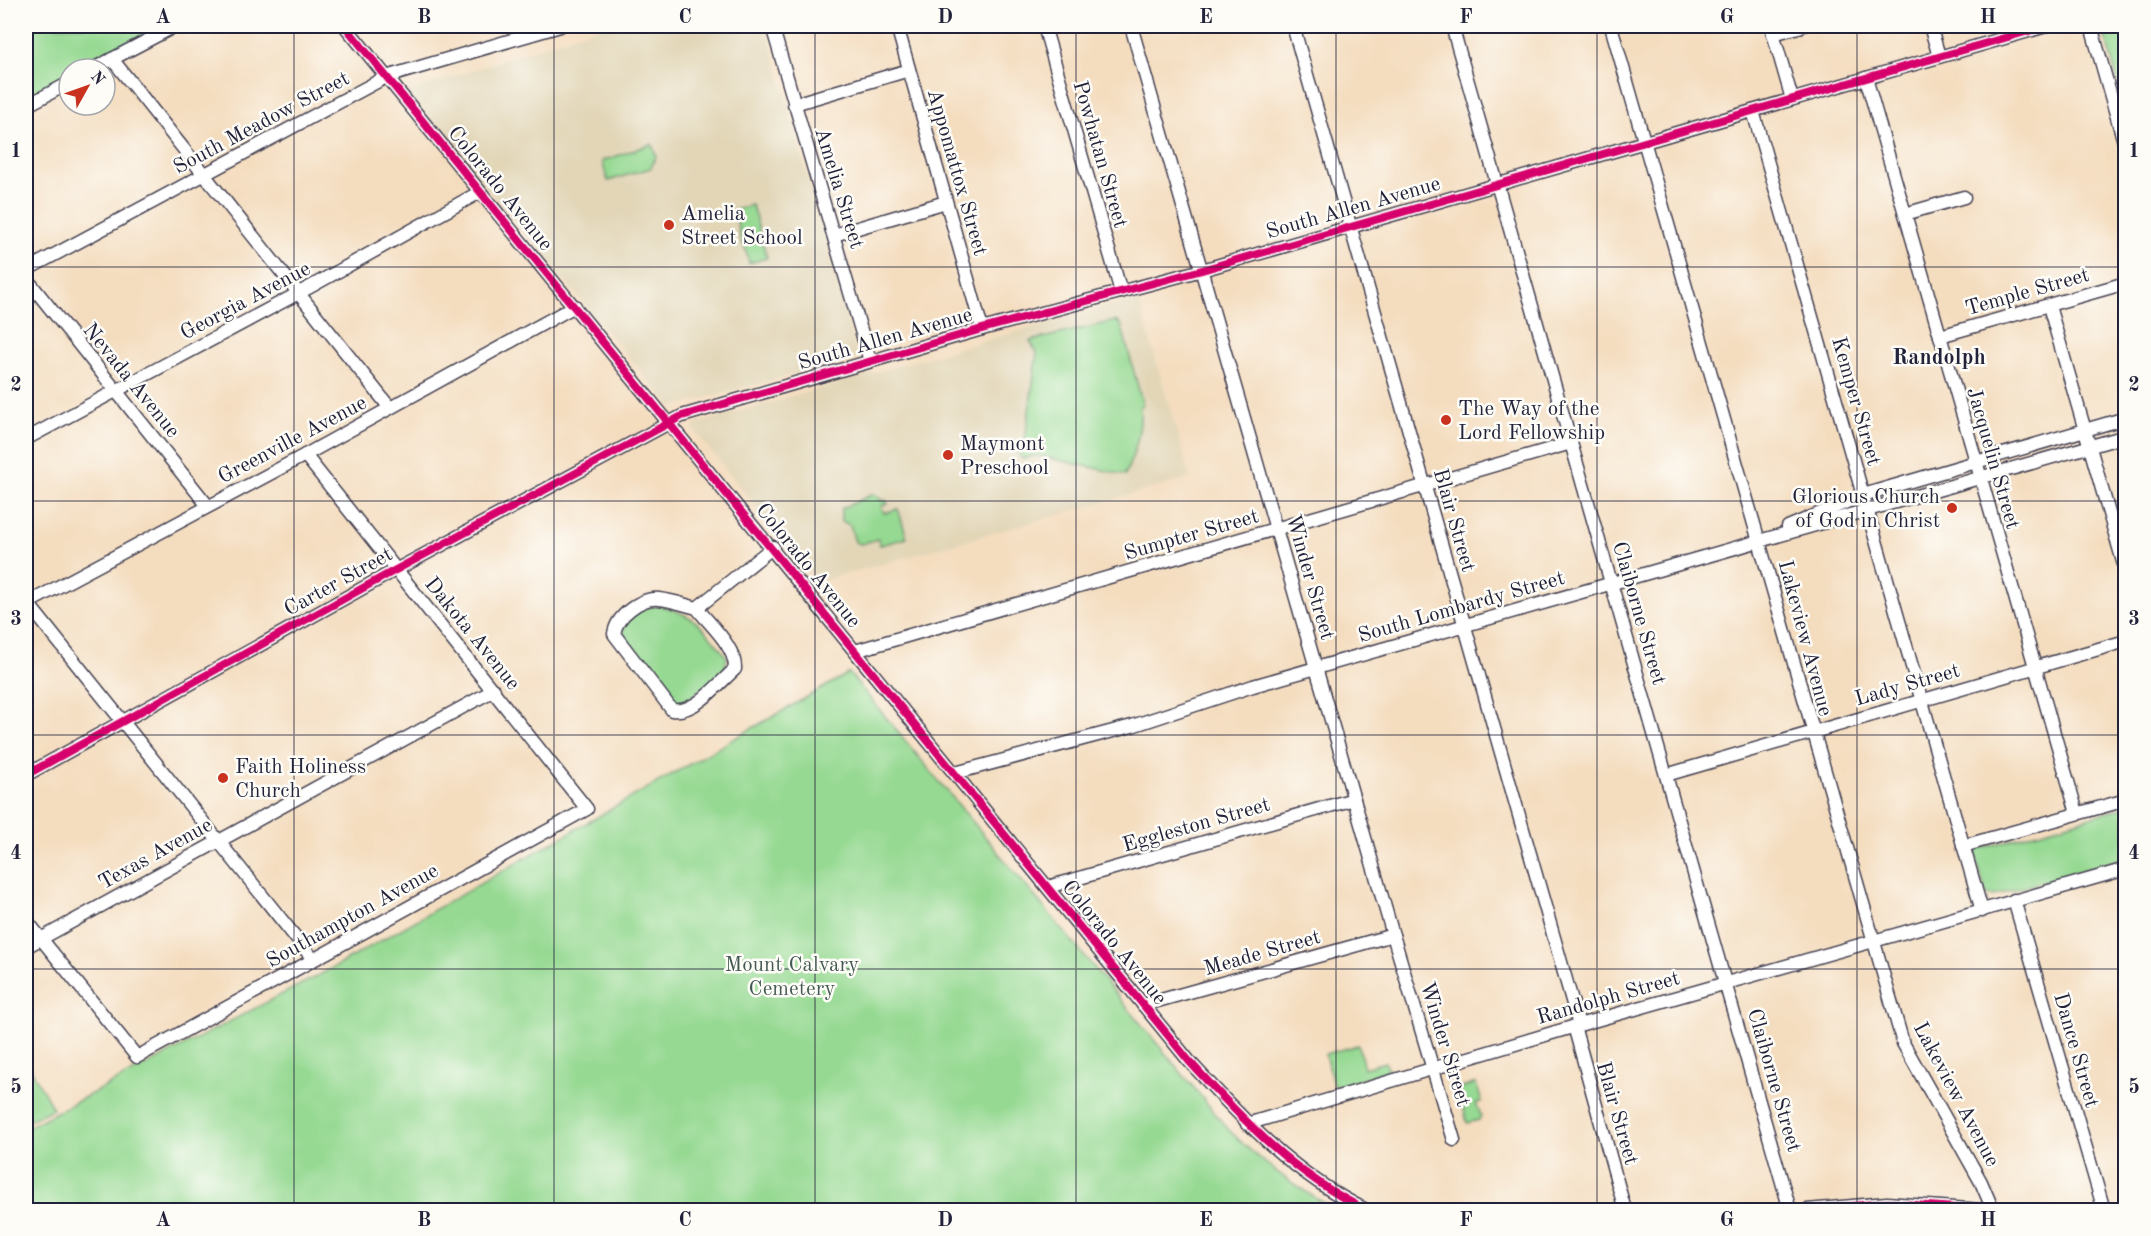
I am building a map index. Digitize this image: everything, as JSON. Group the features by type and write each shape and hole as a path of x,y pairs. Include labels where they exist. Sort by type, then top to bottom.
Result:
{"street":[{"path":"116,57 175,26"},
{"name":"Colorado Avenue","path":"345,26 773,547 1143,1005 1247,1124 1277,1153 1338,1196 1366,1210"},
{"name":"South Meadow Street","path":"26,270 386,77 560,26"},
{"name":"Amelia Street","path":"772,26 870,361"},
{"name":"Appomattox Street","path":"897,26 982,329"},
{"name":"Powhatan Street","path":"1044,26 1121,292"},
{"name":"Winder Street","path":"1131,26 1454,1140"},
{"name":"Blair Street","path":"1293,26 1465,626 1625,1210"},
{"name":"Claiborne Street","path":"1452,26 1790,1210"},
{"name":"Lakeview Avenue","path":"1611,26 1644,142 1765,538 1812,733 1903,1043 1981,1182 1993,1210"},
{"path":"1792,99 1772,30 1802,26"},
{"path":"1930,26 1939,56"},
{"name":"South Allen Avenue","path":"670,422 692,413 870,361 1202,270 2046,26"},
{"path":"2091,26 2126,149"},
{"path":"117,65 390,408"},
{"path":"794,104 909,70"},
{"name":"Jacquelin Street","path":"1866,78 2077,813"},
{"path":"26,106 57,89"},
{"name":"Kemper Street","path":"1753,111 1982,911"},
{"name":"Georgia Avenue","path":"26,439 299,293 480,192"},
{"path":"1905,214 1964,197"},
{"path":"834,235 946,202"},
{"name":"Nevada Avenue","path":"26,278 208,506"},
{"name":"Temple Street","path":"1940,336 2126,283"},
{"name":"Greenville Avenue","path":"26,602 305,455 575,306"},
{"path":"2049,306 2126,572"},
{"name":"South Lombardy Street","path":"1765,538 1808,516 1863,495 2126,418"},
{"name":"Carter Street","path":"26,775 397,569 670,422"},
{"name":"South Lombardy Street","path":"955,773 1132,726 1317,668 2126,436"},
{"name":"Sumpter Street","path":"855,651 1570,443"},
{"name":"Dakota Avenue","path":"305,455 587,809"},
{"path":"697,608 773,547"},
{"path":"658,598 697,608 730,650 735,659 735,669 692,706 680,711 672,710 618,642 614,634 615,625 634,607 658,598"},
{"path":"26,602 220,840 313,959"},
{"name":"Lady Street","path":"1666,775 2126,641"},
{"name":"Texas Avenue","path":"26,947 494,690"},
{"name":"Eggleston Street","path":"1048,887 1354,799"},
{"path":"1963,846 2126,800"},
{"name":"Southampton Avenue","path":"40,939 137,1057 587,809"},
{"name":"Randolph Street","path":"1247,1124 1576,1025 2126,869"},
{"name":"Dance Street","path":"2014,900 2104,1210"},
{"path":"26,920 40,939"},
{"name":"Meade Street","path":"1143,1005 1393,935"},
{"path":"1807,1210 1887,1203 1982,1210"}],"shaded area":[{"name":"Amelia Street School","path":"603,26 766,26 858,358 671,407 405,93"},
{"name":"Maymont Preschool","path":"1138,297 1190,478 817,582 693,429 695,424"}],"green space":[{"path":"26,26 160,26 104,57 57,57 57,84 26,101"},
{"path":"2102,26 2125,26 2125,107"},
{"path":"652,144 656,156 651,168 608,181 602,161"},
{"path":"752,205 767,258 749,263 734,210"},
{"path":"1115,321 1121,324 1143,405 1140,406 1137,441 1125,475 1036,455 1023,459 1016,451 1025,440 1037,353 1030,341"},
{"path":"873,494 881,501 886,500 888,504 881,506 884,513 898,509 907,538 880,545 878,539 861,544 855,542 850,525 841,521 841,509"},
{"path":"659,605 683,614 699,624 727,657 725,669 685,703 678,704 671,699 624,640 623,632 632,615"},
{"name":"Mount Calvary Cemetery","path":"849,673 1229,1130 1280,1174 1337,1210 26,1210 26,1128 338,965"},
{"path":"2125,807 2125,858 1993,896 1986,895 1975,853 1979,849"},
{"path":"1358,1045 1364,1068 1385,1062 1388,1071 1334,1087 1325,1054"},
{"path":"26,1060 53,1109 26,1122"},
{"path":"1476,1083 1482,1102 1476,1103 1481,1115 1479,1120 1467,1123 1459,1089"}],"cycle path":[{"path":"345,26 1189,1061 1249,1124 1292,1163 1340,1196 1366,1210"},
{"path":"26,775 390,573 682,416 982,329 1202,270 2046,26"},
{"path":"1807,1210 1887,1203 1982,1210"}],"place":[{"name":"Amelia Street School","path":"669,225"},
{"name":"The Way of the Lord Fellowship","path":"1446,420"},
{"name":"Maymont Preschool","path":"948,455"},
{"name":"Glorious Church of God in Christ","path":"1952,508"},
{"name":"Faith Holiness Church","path":"223,778"}],"district":[{"name":"Randolph","path":"1939,356"}]}
